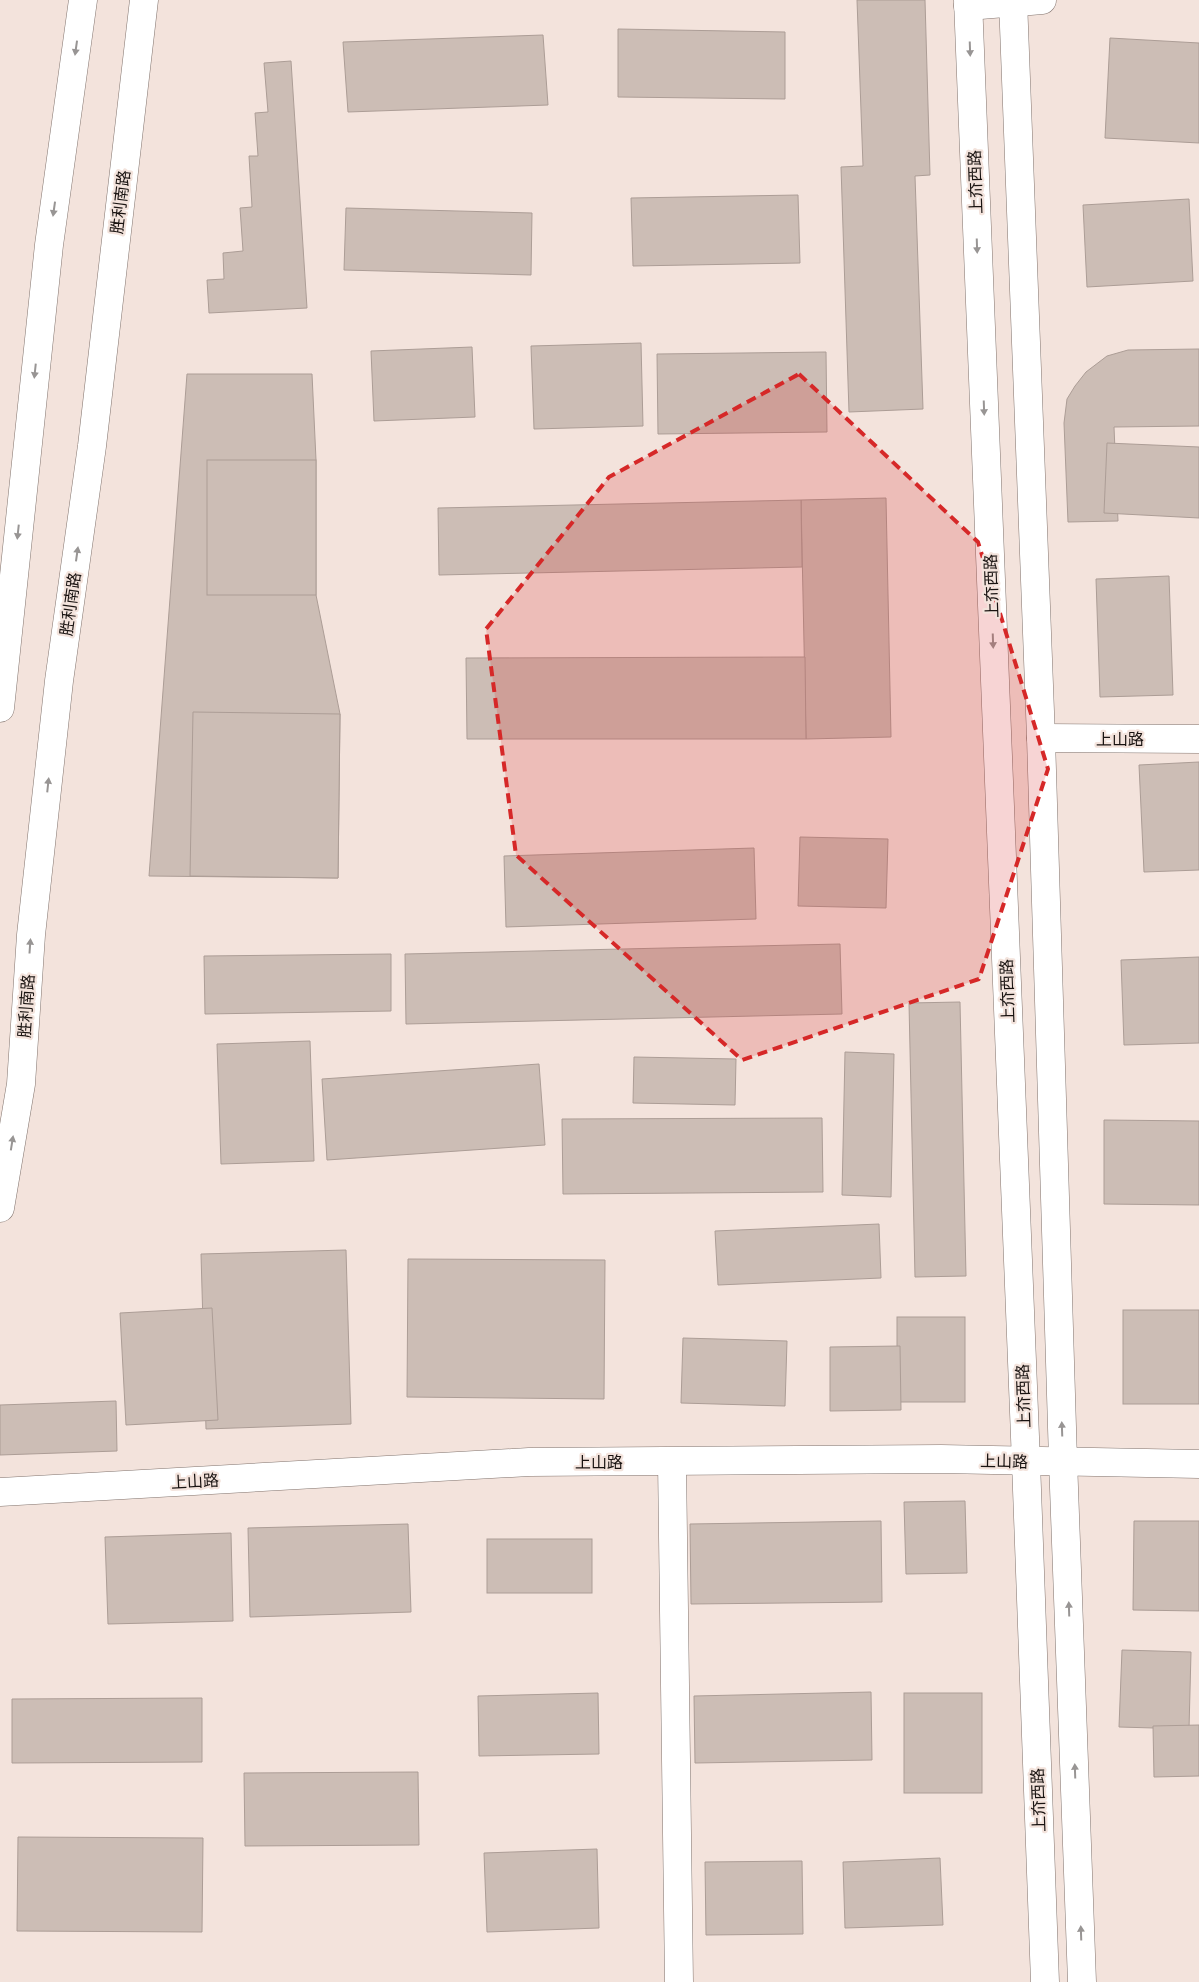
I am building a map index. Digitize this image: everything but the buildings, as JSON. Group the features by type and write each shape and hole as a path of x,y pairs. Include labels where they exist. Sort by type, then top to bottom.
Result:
{"street":[{"path":"0,708 49,245 83,0"},
{"name":"胜利南路","path":"0,1208 21,1084 31,935 59,681 92,446 144,0"},
{"path":"968,3 1042,0"},
{"path":"1013,1 1041,738 1063,1460 1082,1982"},
{"name":"上夼西路","path":"968,3 1026,1462 1044,1982"},
{"name":"上山路","path":"1041,738 1199,739"},
{"name":"上山路","path":"0,1492 529,1462 941,1459 1199,1464"},
{"path":"672,1462 679,1982"}],"highlighted area":[{"path":"799,374 978,542 1048,769 979,979 742,1060 516,855 486,629 609,477"}]}
